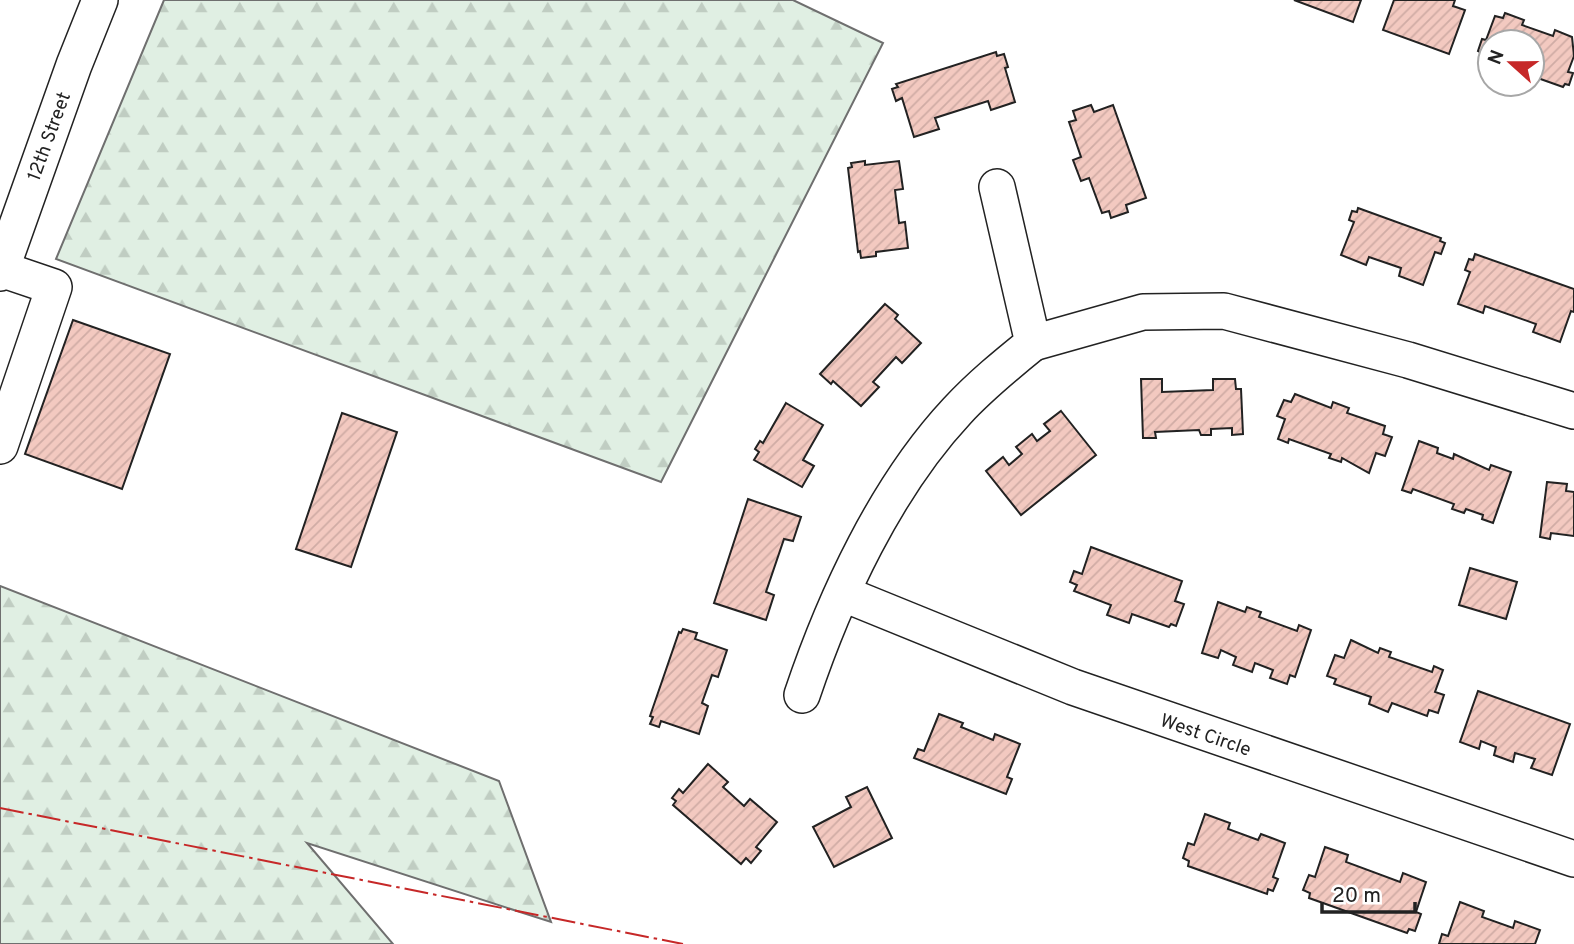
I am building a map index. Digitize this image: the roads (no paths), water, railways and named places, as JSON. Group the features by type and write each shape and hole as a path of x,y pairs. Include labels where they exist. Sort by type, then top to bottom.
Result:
{"street":[{"name":"12th Street","path":"1,271 74,65 100,0"},
{"path":"997,187 1033,343"},
{"path":"0,446 54,287 1,271"},
{"path":"802,695 821,638 890,500 916,461 957,411 1033,343 1143,312 1224,311 1408,360 1574,411"},
{"name":"West Circle","path":"844,594 1073,687 1574,859"}]}
